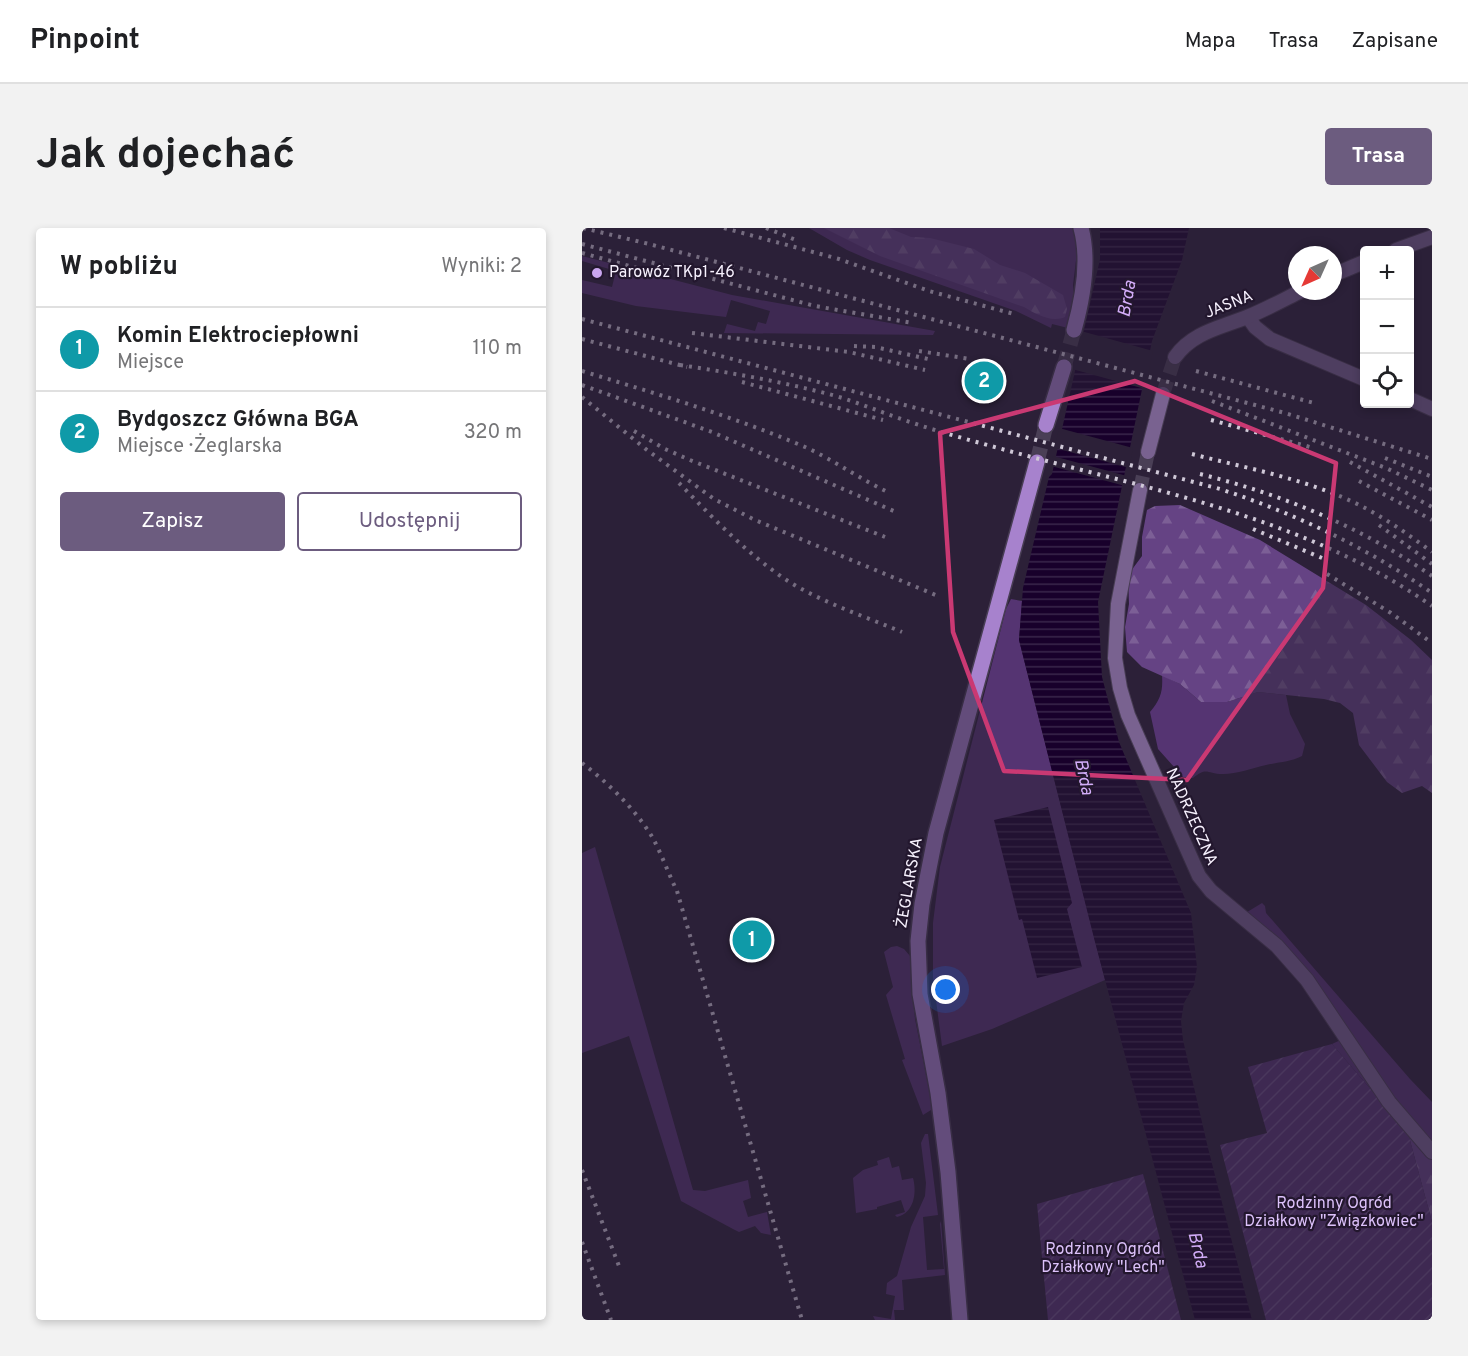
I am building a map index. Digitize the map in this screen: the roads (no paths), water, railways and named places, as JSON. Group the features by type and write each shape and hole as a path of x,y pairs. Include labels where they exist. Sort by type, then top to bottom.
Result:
{"street":[{"path":"1074,330 1084,283 1085,256 1081,228"},
{"path":"1406,246 1432,237"},
{"path":"1342,271 1360,264"},
{"name":"JASNA","path":"1175,357 1185,344 1195,337 1248,317 1288,297"},
{"path":"1248,317 1255,327 1270,339 1360,377"},
{"path":"1046,425 1064,367"},
{"path":"1148,452 1163,394"},
{"path":"1414,401 1432,409"},
{"name":"ŻEGLARSKA","path":"960,1320 948,1173 938,1094 920,994 918,941 924,893 936,833 1037,462"},
{"name":"NADRZECZNA","path":"1140,490 1118,604 1115,658 1128,715 1182,839 1205,884 1224,903 1277,946 1307,980 1389,1102 1432,1152"}],"water":[{"name":"Brda","path":"1100,228 1189,228 1182,260 1152,341 1098,602 1102,677 1119,742 1191,913 1197,967 1194,985 1184,1003 1181,1021 1183,1040 1252,1320 1195,1320 1095,942 1019,640 1023,588 1049,477 1052,474 1100,259"},
{"path":"1048,807 1072,903 1067,909 1082,967 1037,978 1022,919 1019,920 994,820"}],"tunnel":[{"path":"1064,367 1074,330"},
{"path":"1163,394 1175,357"},
{"path":"1037,462 1046,425"},
{"path":"1140,490 1148,452"}],"railway":[{"path":"583,228 1285,413 1432,459"},
{"path":"724,228 839,259 929,291 1014,314"},
{"path":"766,228 796,240"},
{"path":"582,244 815,306 913,323"},
{"path":"582,253 637,268"},
{"path":"582,319 1220,489 1276,509 1330,533 1382,561 1432,593"},
{"path":"692,333 849,352 925,370"},
{"path":"582,339 687,367"},
{"path":"854,346 875,347 928,359"},
{"path":"919,351 970,359"},
{"path":"680,365 758,378 836,396 948,434 1219,508 1275,526 1329,549 1382,575 1432,606"},
{"path":"582,371 694,406 778,436 816,452 890,493"},
{"path":"1196,371 1314,403"},
{"path":"742,382 883,420"},
{"path":"582,385 712,432 896,512"},
{"path":"582,397 647,450 714,499 755,520 938,596"},
{"path":"1212,401 1386,468 1432,490"},
{"path":"1211,420 1310,447"},
{"path":"634,431 690,460 885,537"},
{"path":"1192,454 1287,478 1342,497 1389,522 1432,552"},
{"path":"1385,458 1430,476"},
{"path":"1350,462 1432,507"},
{"path":"1200,474 1262,492 1321,514 1378,542 1432,576"},
{"path":"1359,481 1432,520"},
{"path":"679,483 744,547 788,581 829,603 902,632"},
{"path":"1379,525 1432,564"},
{"path":"1253,529 1322,558"},
{"path":"1327,574 1391,613 1432,643"},
{"path":"582,763 601,778 637,815 655,842 677,891 802,1320"},
{"path":"582,1170 619,1266"},
{"path":"582,1242 611,1320"}],"place":[{"name":"Parowóz TKp1-46","path":"597,273"},
{"name":"Bydgoszcz Główna BGA","path":"984,381"},
{"name":"Komin Elektrociepłowni","path":"752,940"}],"park label":[{"name":"Rodzinny Ogród Działkowy \"Związkowiec\"","path":"1334,1213"},
{"name":"Rodzinny Ogród Działkowy \"Lech\"","path":"1103,1259"}]}
